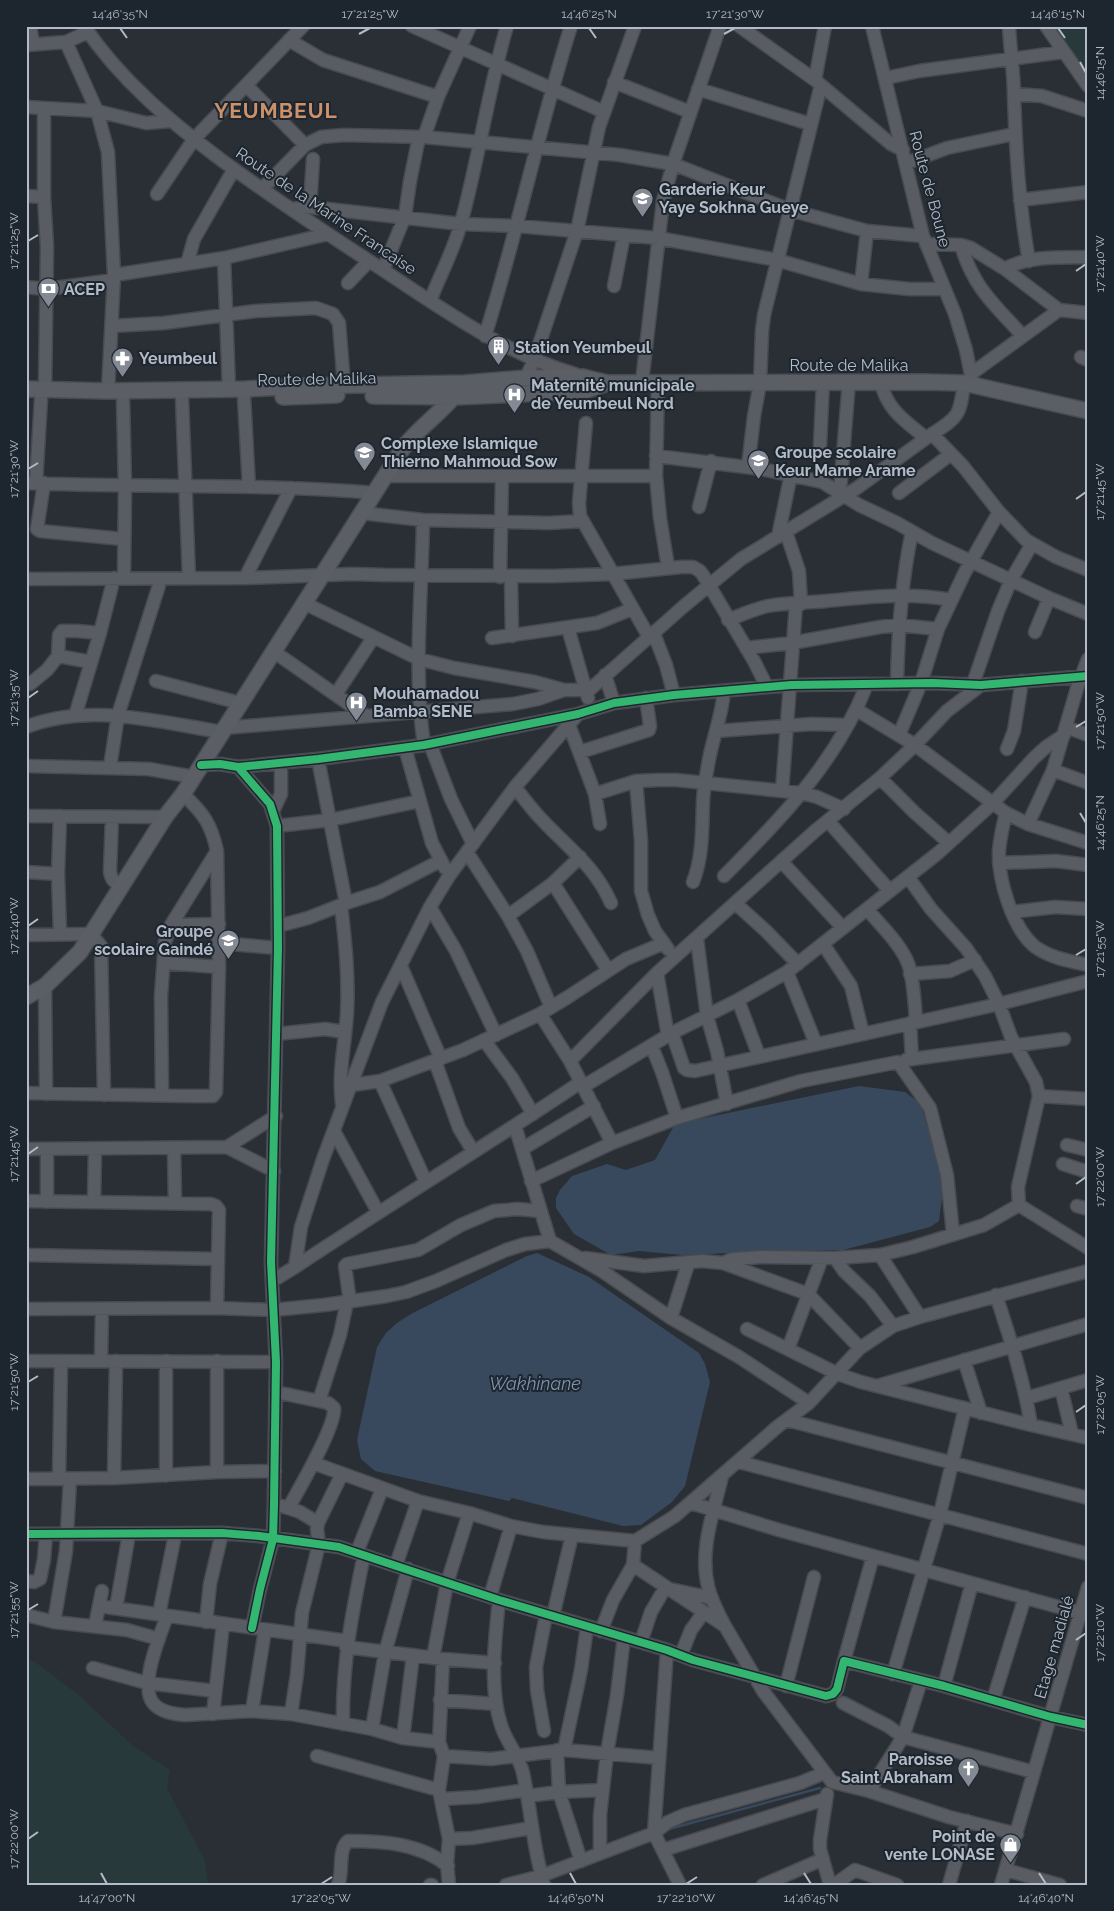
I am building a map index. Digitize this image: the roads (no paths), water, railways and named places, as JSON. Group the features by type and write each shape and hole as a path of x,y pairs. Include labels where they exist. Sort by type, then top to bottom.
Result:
{"main road":[{"name":"Route de Malika","path":"37,395 108,391 465,383 526,378 583,377 607,383 970,381 1088,411"},
{"path":"26,998 45,986 80,952 165,817 183,794 304,602 414,434 455,397 465,383"},
{"name":"Route de Malika","path":"26,388 37,395 123,399 344,395 455,397 584,391 607,383"}],"street":[{"path":"30,26 30,44 66,42 86,29"},
{"path":"157,194 194,139 303,26"},
{"path":"412,26 604,112"},
{"path":"383,270 405,216 410,180 421,137 470,26"},
{"path":"430,301 454,246 461,224 496,64 507,26"},
{"path":"485,336 517,226 551,89 571,26"},
{"path":"526,378 534,360 577,231 604,112 635,26"},
{"path":"668,567 660,518 650,382 658,238 663,201 673,164 720,26"},
{"path":"739,26 818,82 905,157 1014,134"},
{"path":"748,467 760,383 762,331 810,124 818,82 825,26"},
{"name":"Route de Boune","path":"872,26 925,240 961,333 970,381"},
{"path":"1009,26 1014,94 1014,134 1020,200 1029,261"},
{"path":"1046,26 1088,86"},
{"name":"Route de la Marine Francaise","path":"86,29 126,78 171,121 262,189 485,336 547,366 583,377"},
{"path":"289,40 323,60 438,97"},
{"path":"66,42 96,111 108,152 114,277 108,391"},
{"path":"886,78 919,71 1063,52"},
{"path":"614,82 690,112"},
{"path":"247,86 306,145"},
{"path":"698,89 810,124"},
{"path":"1014,94 1042,96 1088,111"},
{"path":"26,107 96,111 141,122 171,121"},
{"path":"44,108 44,197 47,247 46,290 37,395 35,483 37,529 40,531 123,539"},
{"path":"262,189 306,145 321,137 330,135 421,137 626,156 673,164 790,210 867,230 960,245 980,253 1059,310"},
{"path":"310,207 313,159"},
{"path":"187,264 194,239 234,169"},
{"path":"1020,200 1088,192"},
{"path":"26,196 44,197"},
{"path":"291,209 310,207 405,216 461,224 517,226 658,238 777,260 860,284 944,289"},
{"path":"860,284 867,230"},
{"path":"26,287 46,290 224,258 328,234"},
{"path":"614,286 624,235"},
{"path":"960,245 966,265 980,288 1022,335"},
{"path":"1005,270 1019,263 1029,261 1088,257"},
{"path":"224,258 229,389"},
{"path":"348,283 369,261"},
{"path":"112,326 164,323 256,311 316,308 333,314 339,323 344,385"},
{"path":"304,602 373,638 419,659 454,668 535,682 564,690 586,691 741,559 878,474 949,423 959,414 970,381 1022,335 1059,310 1087,310"},
{"path":"820,445 823,381"},
{"path":"843,494 849,381"},
{"path":"881,382 883,391 896,414 929,436 951,454 1020,535 1032,544 1088,570"},
{"path":"244,397 248,487"},
{"path":"182,398 189,578"},
{"path":"75,716 119,577 125,487 123,399"},
{"path":"586,423 579,503 583,521 632,609 652,636 666,665 674,694"},
{"path":"899,494 951,454"},
{"path":"656,456 711,461 791,474 822,482 859,505 912,532 1049,598 1088,614"},
{"path":"699,507 711,461"},
{"path":"386,476 581,474 656,476"},
{"path":"782,791 791,685 792,643 799,604 799,571 782,534 791,474"},
{"path":"502,476 502,520 512,636"},
{"path":"35,483 125,487 291,488 375,494"},
{"path":"245,578 291,488"},
{"path":"899,735 921,683 938,629 986,532 999,512"},
{"path":"362,514 424,520 502,520 549,523 583,521"},
{"path":"424,520 419,710 427,744 470,848 527,951 551,1007"},
{"path":"897,684 898,625 904,567 912,532"},
{"path":"570,1062 657,973 828,820 880,778 977,684 998,611 1011,580 1032,544"},
{"path":"26,579 119,577 161,579 245,578 353,574 506,577 612,574 668,567 693,567 697,568 710,585 767,687"},
{"path":"110,767 118,715 161,579"},
{"path":"728,620 767,606 861,596 924,596 952,600"},
{"path":"1035,632 1049,598"},
{"path":"492,638 568,628 606,620 632,609"},
{"path":"746,648 792,643 898,625 938,629"},
{"path":"568,628 592,709"},
{"path":"30,684 47,670 58,656 59,636 62,631 100,633"},
{"path":"336,694 373,638"},
{"path":"273,651 366,716"},
{"path":"58,656 91,662"},
{"path":"1028,824 1053,770 1088,659"},
{"path":"605,675 614,703"},
{"path":"26,766 197,771 220,764 238,767 281,764 405,748 578,714 614,703 674,694 791,685 977,684 1084,676"},
{"path":"156,681 240,703"},
{"path":"1007,748 1016,723 1022,681"},
{"path":"724,876 769,831 802,793 848,725 866,684"},
{"path":"26,727 45,719 98,714 118,715 223,730 419,710 513,704 538,700 564,690"},
{"path":"693,882 699,864 702,845 703,801 712,743 721,716 724,691"},
{"path":"580,752 649,730 646,698"},
{"path":"856,710 916,745 1006,813 1028,824 1088,843"},
{"path":"295,1267 304,1218 322,1159 334,1132 342,1105 352,1084 382,1002 430,907 449,876 515,787 578,714"},
{"path":"717,731 827,723 848,725"},
{"path":"569,725 596,794 600,824"},
{"path":"272,1281 473,1151 583,1084 670,1034 738,1000 787,972 949,843 993,803 1034,758 1065,731 1088,735"},
{"path":"405,748 432,843 449,876"},
{"path":"318,759 343,904 347,986 340,1081 342,1105"},
{"path":"273,811 281,794 281,764"},
{"path":"238,767 263,795 273,811 277,826 278,948 272,1281 276,1362 275,1471 273,1539 260,1589 259,1629 252,1711"},
{"path":"1053,770 1088,782"},
{"path":"880,778 949,843"},
{"path":"596,794 636,781 676,780 802,793 817,797 844,809"},
{"path":"636,781 641,891 648,916 658,937 674,958"},
{"path":"515,787 546,824 580,857 598,878 611,903"},
{"path":"26,1093 213,1096 216,1092 219,967 217,850 213,832 207,818 183,794"},
{"path":"277,826 330,820 420,801"},
{"path":"1006,813 1002,832 1000,863 1012,912 1020,928 1034,945 1054,957 1088,965"},
{"path":"26,816 165,817"},
{"path":"60,816 58,874 60,934"},
{"path":"112,817 110,871 114,882 122,886"},
{"path":"828,820 890,891"},
{"path":"162,1095 161,1030 165,942 171,925 217,850"},
{"path":"508,916 553,882 580,857"},
{"path":"278,926 308,918 380,892 440,861"},
{"path":"1000,863 1056,861 1088,865"},
{"path":"782,862 843,928"},
{"path":"26,872 58,874"},
{"path":"908,876 931,909 975,960 999,1004 1011,1037 1036,1082 1039,1096 1018,1186 1019,1205"},
{"path":"553,882 608,970"},
{"path":"735,903 798,964"},
{"path":"430,907 456,951 496,1035"},
{"path":"1012,912 1055,907 1088,909"},
{"path":"866,909 902,952 910,974 913,1022 912,1059"},
{"path":"171,925 219,924"},
{"path":"26,935 92,934 101,946 104,1095"},
{"path":"697,939 707,1016 720,1066 727,1104"},
{"path":"219,943 278,948"},
{"path":"352,1084 380,1081 438,1060 496,1035 540,1014 626,959 664,944"},
{"path":"823,944 852,986 863,1034"},
{"path":"910,974 950,971 975,960"},
{"path":"164,963 219,967"},
{"path":"401,966 425,1018 458,1123 473,1151"},
{"path":"787,972 816,1044"},
{"path":"657,973 670,1034 686,1070 695,1071 999,1004 1088,981"},
{"path":"45,986 46,1094"},
{"path":"738,1000 759,1056"},
{"path":"540,1014 583,1084 612,1143"},
{"path":"276,1034 325,1029 345,1032"},
{"path":"531,1181 612,1143 676,1118 801,1081 912,1059 1064,1039"},
{"path":"484,1040 512,1078 533,1114"},
{"path":"652,1046 676,1118"},
{"path":"898,1062 930,1108 947,1175 952,1234"},
{"path":"380,1081 426,1182"},
{"path":"1039,1096 1088,1099"},
{"path":"522,1148 594,1106"},
{"path":"227,1147 276,1116"},
{"path":"515,1126 550,1241"},
{"path":"334,1132 378,1212"},
{"path":"1067,1145 1088,1150"},
{"path":"26,1149 227,1147 274,1171"},
{"path":"174,1148 176,1203"},
{"path":"47,1149 47,1202"},
{"path":"94,1202 95,1149"},
{"path":"1062,1164 1088,1172"},
{"path":"26,1201 176,1203 211,1204 216,1206 219,1210 217,1308"},
{"path":"722,1263 732,1259 761,1257 835,1258 880,1255 984,1225 1019,1205"},
{"path":"1019,1205 1088,1248"},
{"path":"319,1401 348,1302 345,1266 347,1264 418,1250 461,1225 494,1211 518,1209 540,1211"},
{"path":"26,1309 217,1308 273,1310 348,1302 406,1292 506,1250 525,1244 550,1241 580,1257 671,1318 739,1357 809,1403"},
{"path":"26,1255 218,1258"},
{"path":"880,1255 920,1316"},
{"path":"580,1257 644,1266 688,1264 702,1261 722,1263 808,1294 860,1348"},
{"path":"788,1349 822,1258"},
{"path":"835,1258 844,1271 870,1296 893,1326"},
{"path":"671,1318 688,1264"},
{"path":"313,1463 418,1501 469,1513 510,1526 543,1532 636,1541 676,1516 809,1403 838,1374 860,1348 893,1326 920,1316 996,1294 1088,1271"},
{"path":"996,1294 1027,1398 1031,1425"},
{"path":"102,1310 102,1360"},
{"path":"876,1386 1088,1324"},
{"path":"747,1329 838,1374 876,1386 980,1413 1088,1438"},
{"path":"964,1360 980,1413"},
{"path":"26,1361 276,1362"},
{"path":"54,1622 64,1570 67,1534 61,1361"},
{"path":"216,1361 218,1472"},
{"path":"114,1478 116,1362"},
{"path":"166,1362 166,1476"},
{"path":"1027,1398 1088,1380"},
{"path":"1061,1388 1072,1434"},
{"path":"276,1392 332,1405 335,1413 313,1463 289,1507"},
{"path":"893,1674 940,1514 965,1408"},
{"path":"787,1420 1088,1498"},
{"path":"740,1462 1088,1554"},
{"path":"26,1479 114,1478 275,1471"},
{"path":"291,1714 302,1613 319,1544 317,1535 318,1523 342,1474"},
{"path":"722,1476 707,1544 706,1566 708,1586 725,1626 764,1691 828,1778 820,1840 830,1885"},
{"path":"343,1724 342,1694 360,1553 382,1489"},
{"path":"372,1729 402,1567 418,1501"},
{"path":"691,1503 1084,1614"},
{"path":"274,1504 289,1507 318,1523"},
{"path":"449,1885 449,1844 440,1794 444,1756 439,1742 440,1700 438,1659 447,1583 469,1513"},
{"path":"510,1526 495,1598 496,1704 502,1730 518,1756 543,1880"},
{"path":"26,1534 222,1534 319,1544 360,1553 550,1616 756,1678 826,1696 833,1694 837,1689 874,1556"},
{"path":"26,1581 37,1581 40,1579 46,1534"},
{"path":"116,1608 129,1534"},
{"path":"206,1622 210,1584 222,1534"},
{"path":"175,1535 159,1639 147,1683 153,1704 166,1712 185,1715 252,1711 291,1714 372,1729 404,1738 439,1742"},
{"path":"544,1731 537,1690 536,1667 572,1535"},
{"path":"601,1631 613,1600 633,1565 636,1541"},
{"path":"633,1565 725,1626"},
{"path":"786,1686 814,1577"},
{"path":"944,1686 972,1582"},
{"name":"Etage madialé","path":"1002,1885 1034,1772 1084,1614 1088,1587"},
{"path":"665,1588 712,1598"},
{"path":"641,1642 647,1620 665,1588"},
{"path":"95,1626 102,1591"},
{"path":"993,1700 1025,1597"},
{"path":"99,1606 259,1629 385,1652 438,1659 495,1663"},
{"path":"681,1655 690,1630 704,1612"},
{"path":"26,1615 54,1622 127,1630 159,1639"},
{"path":"213,1714 223,1624"},
{"path":"581,1861 559,1792 560,1750 581,1670 587,1627"},
{"path":"600,1853 600,1815 624,1637"},
{"path":"667,1650 654,1834 664,1850 680,1885"},
{"path":"404,1738 413,1655"},
{"path":"844,1661 944,1686 1051,1717 1088,1725"},
{"path":"93,1668 147,1683 215,1691"},
{"path":"868,1791 903,1736 921,1680"},
{"path":"440,1700 496,1704"},
{"path":"843,1703 888,1726 903,1736 1034,1772"},
{"path":"444,1756 491,1759 560,1750 660,1758"},
{"path":"318,1756 440,1794 477,1797 603,1790"},
{"path":"506,1885 543,1880 600,1853 654,1834 668,1822 684,1815 828,1778 900,1803 1017,1834"},
{"path":"664,1850 825,1799"},
{"path":"949,1885 967,1820"},
{"path":"449,1844 531,1828"},
{"path":"338,1885 342,1850 348,1840 388,1842 427,1853 448,1865"},
{"path":"764,1885 823,1859"},
{"path":"834,1885 854,1870 897,1885"},
{"path":"1006,1870 1060,1885"}],"water":[{"path":"859,1086 905,1092 921,1104 928,1130 934,1140 944,1182 939,1221 930,1227 843,1250 743,1251 682,1255 639,1251 611,1255 574,1234 556,1208 556,1198 560,1190 572,1176 607,1164 626,1170 655,1160 675,1124"},
{"name":"Wakhinane","path":"537,1253 589,1277 699,1353 705,1364 710,1382 685,1486 672,1502 641,1525 623,1526 512,1498 509,1501 375,1471 361,1459 357,1440 377,1347 386,1333 411,1314 527,1256"}],"waterway":[{"path":"669,1829 820,1788"}],"place":[{"name":"Garderie Keur Yaye Sokhna Gueye","path":"643,217"},
{"name":"ACEP","path":"48,308"},
{"name":"Station Yeumbeul","path":"499,366"},
{"name":"Yeumbeul","path":"123,377"},
{"name":"Maternité municipale de Yeumbeul Nord","path":"515,413"},
{"name":"Complexe Islamique Thierno Mahmoud Sow","path":"365,471"},
{"name":"Groupe scolaire Keur Mame Arame","path":"759,480"},
{"name":"Mouhamadou Bamba SENE","path":"357,721"},
{"name":"Groupe scolaire Gaindé","path":"229,959"},
{"name":"Paroisse Saint Abraham","path":"969,1787"},
{"name":"Point de vente LONASE","path":"1011,1864"}],"district":[{"name":"YEUMBEUL","path":"276,110"}]}
